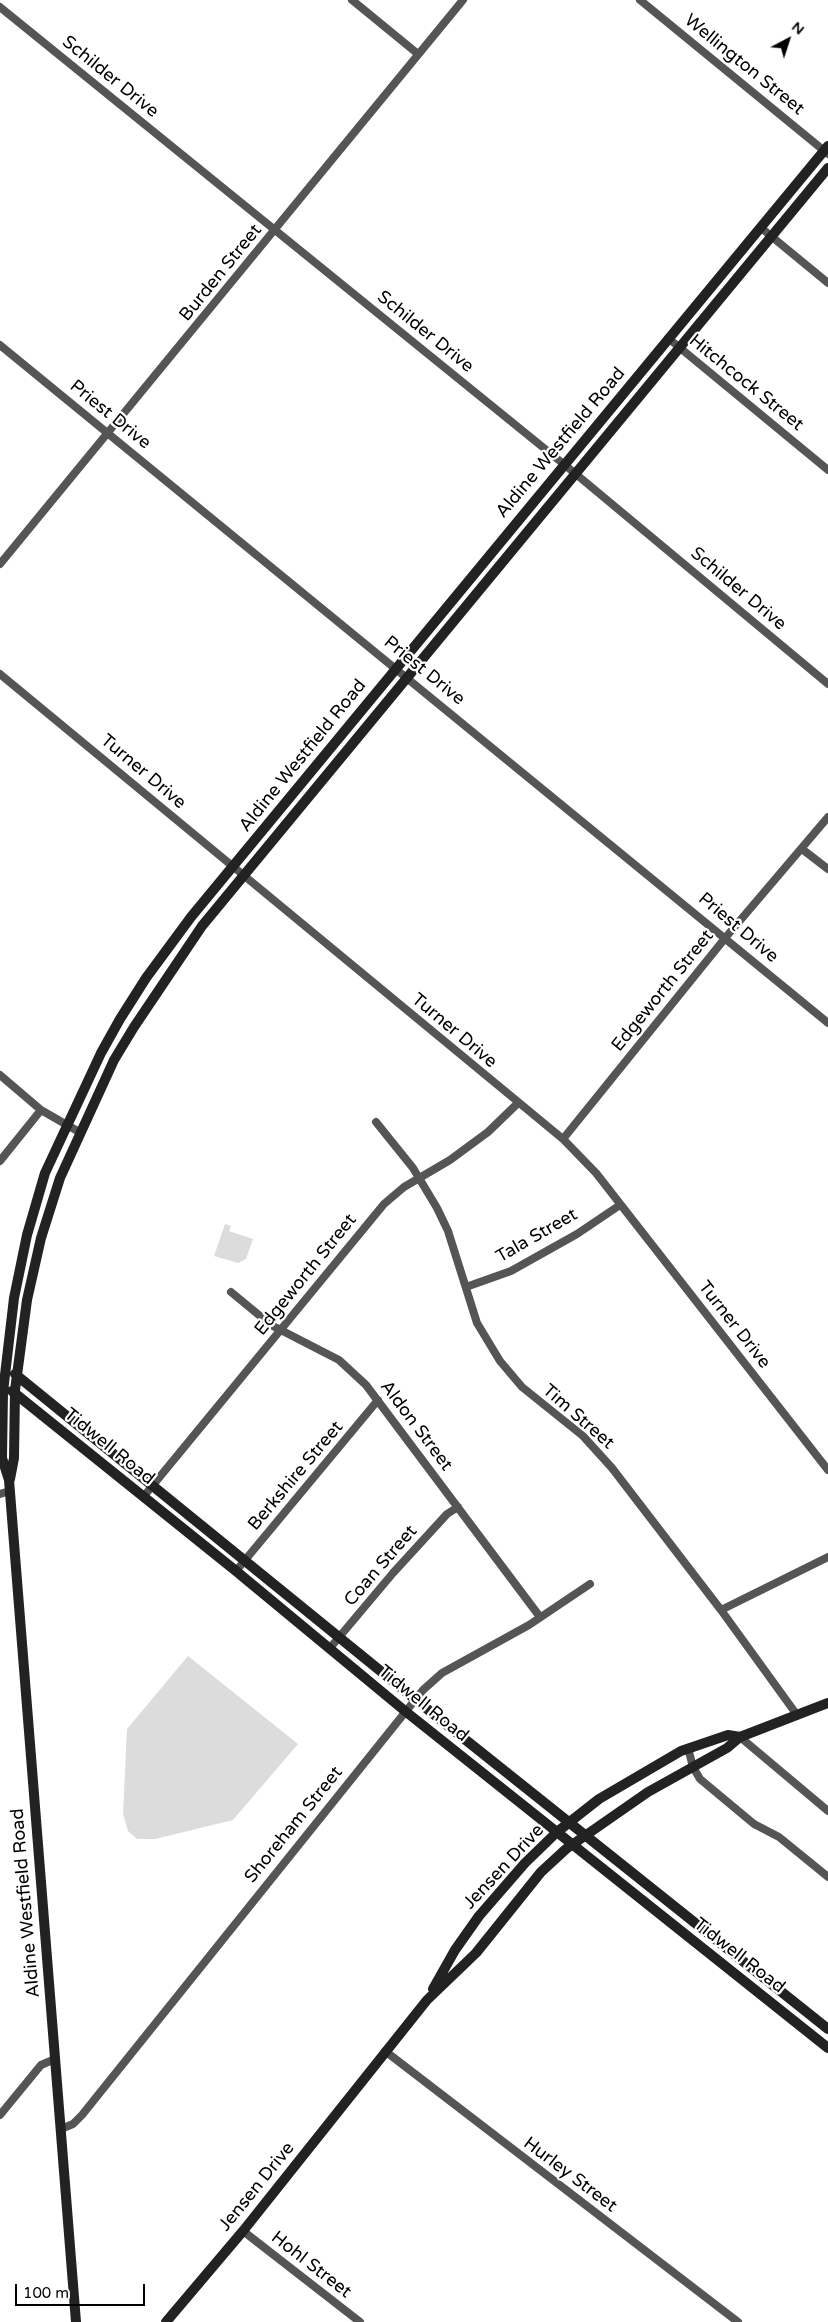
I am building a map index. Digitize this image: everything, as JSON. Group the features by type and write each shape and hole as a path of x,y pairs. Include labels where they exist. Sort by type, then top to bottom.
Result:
{"main road":[{"name":"Aldine Westfield Road","path":"76,2322 61,2129 2,1458 3,1364 14,1298 28,1235 45,1173 101,1053 134,996 191,917 760,227 827,150"},
{"name":"Aldine Westfield Road","path":"6,1488 14,1458 16,1393 26,1300 41,1238 60,1179 114,1060 143,1013 202,926 828,168"},
{"path":"718,278 730,287"},
{"path":"481,565 492,574"},
{"path":"317,765 329,774"},
{"path":"28,1235 41,1238"},
{"name":"Tidwell Road","path":"3,1364 415,1699 828,2029"},
{"name":"Tidwell Road","path":"2,1382 236,1571 405,1711 828,2048"},
{"name":"Jensen Drive","path":"166,2322 243,2231 427,2000 476,1952 541,1872 571,1844 584,1835 648,1792 727,1748 740,1737 828,1703"},
{"name":"Jensen Drive","path":"427,2000 455,1950 480,1916 525,1863 557,1832 599,1799 688,1748 728,1735 740,1737"},
{"path":"649,1906 658,1894"},
{"path":"704,1949 713,1937"},
{"path":"778,2008 787,1996"}],"street":[{"path":"352,0 418,54"},
{"name":"Burden Street","path":"0,564 463,0"},
{"name":"Wellington Street","path":"640,0 827,150"},
{"name":"Schilder Drive","path":"0,7 564,465 828,684"},
{"path":"760,227 828,283"},
{"name":"Hitchcock Street","path":"668,338 828,470"},
{"name":"Priest Drive","path":"0,345 726,937 828,1023"},
{"name":"Turner Drive","path":"0,674 563,1140 596,1173 828,1470"},
{"name":"Edgeworth Street","path":"563,1140 726,937 828,817"},
{"path":"802,849 828,870"},
{"path":"0,1075 41,1110 81,1133"},
{"name":"Edgeworth Street","path":"144,1496 384,1204 488,1132 518,1103"},
{"path":"0,1161 41,1110"},
{"name":"Tim Street","path":"376,1122 419,1178 448,1231 477,1323 500,1361 522,1387 583,1436 602,1455 721,1610 797,1715"},
{"name":"Tala Street","path":"466,1287 511,1271 577,1234 620,1205"},
{"name":"Aldon Street","path":"231,1292 280,1331 339,1360 352,1371 378,1400 540,1617"},
{"name":"Berkshire Street","path":"236,1571 378,1400"},
{"name":"Coan Street","path":"330,1648 447,1514 458,1507"},
{"path":"721,1610 828,1557"},
{"name":"Shoreham Street","path":"61,2129 73,2124 82,2115 415,1699 442,1673 528,1625 590,1584"},
{"path":"740,1737 828,1811"},
{"path":"688,1748 693,1767 700,1778 754,1824 779,1837 828,1877"},
{"name":"Hurley Street","path":"385,2051 738,2322"},
{"path":"0,2115 41,2065 55,2059"},
{"name":"Hohl Street","path":"243,2231 360,2322"}],"shaded area":[{"path":"225,1224 231,1226 229,1231 253,1239 246,1259 238,1263 214,1256"},
{"path":"188,1656 298,1744 233,1820 155,1839 137,1839 128,1831 123,1814 127,1729"}]}
